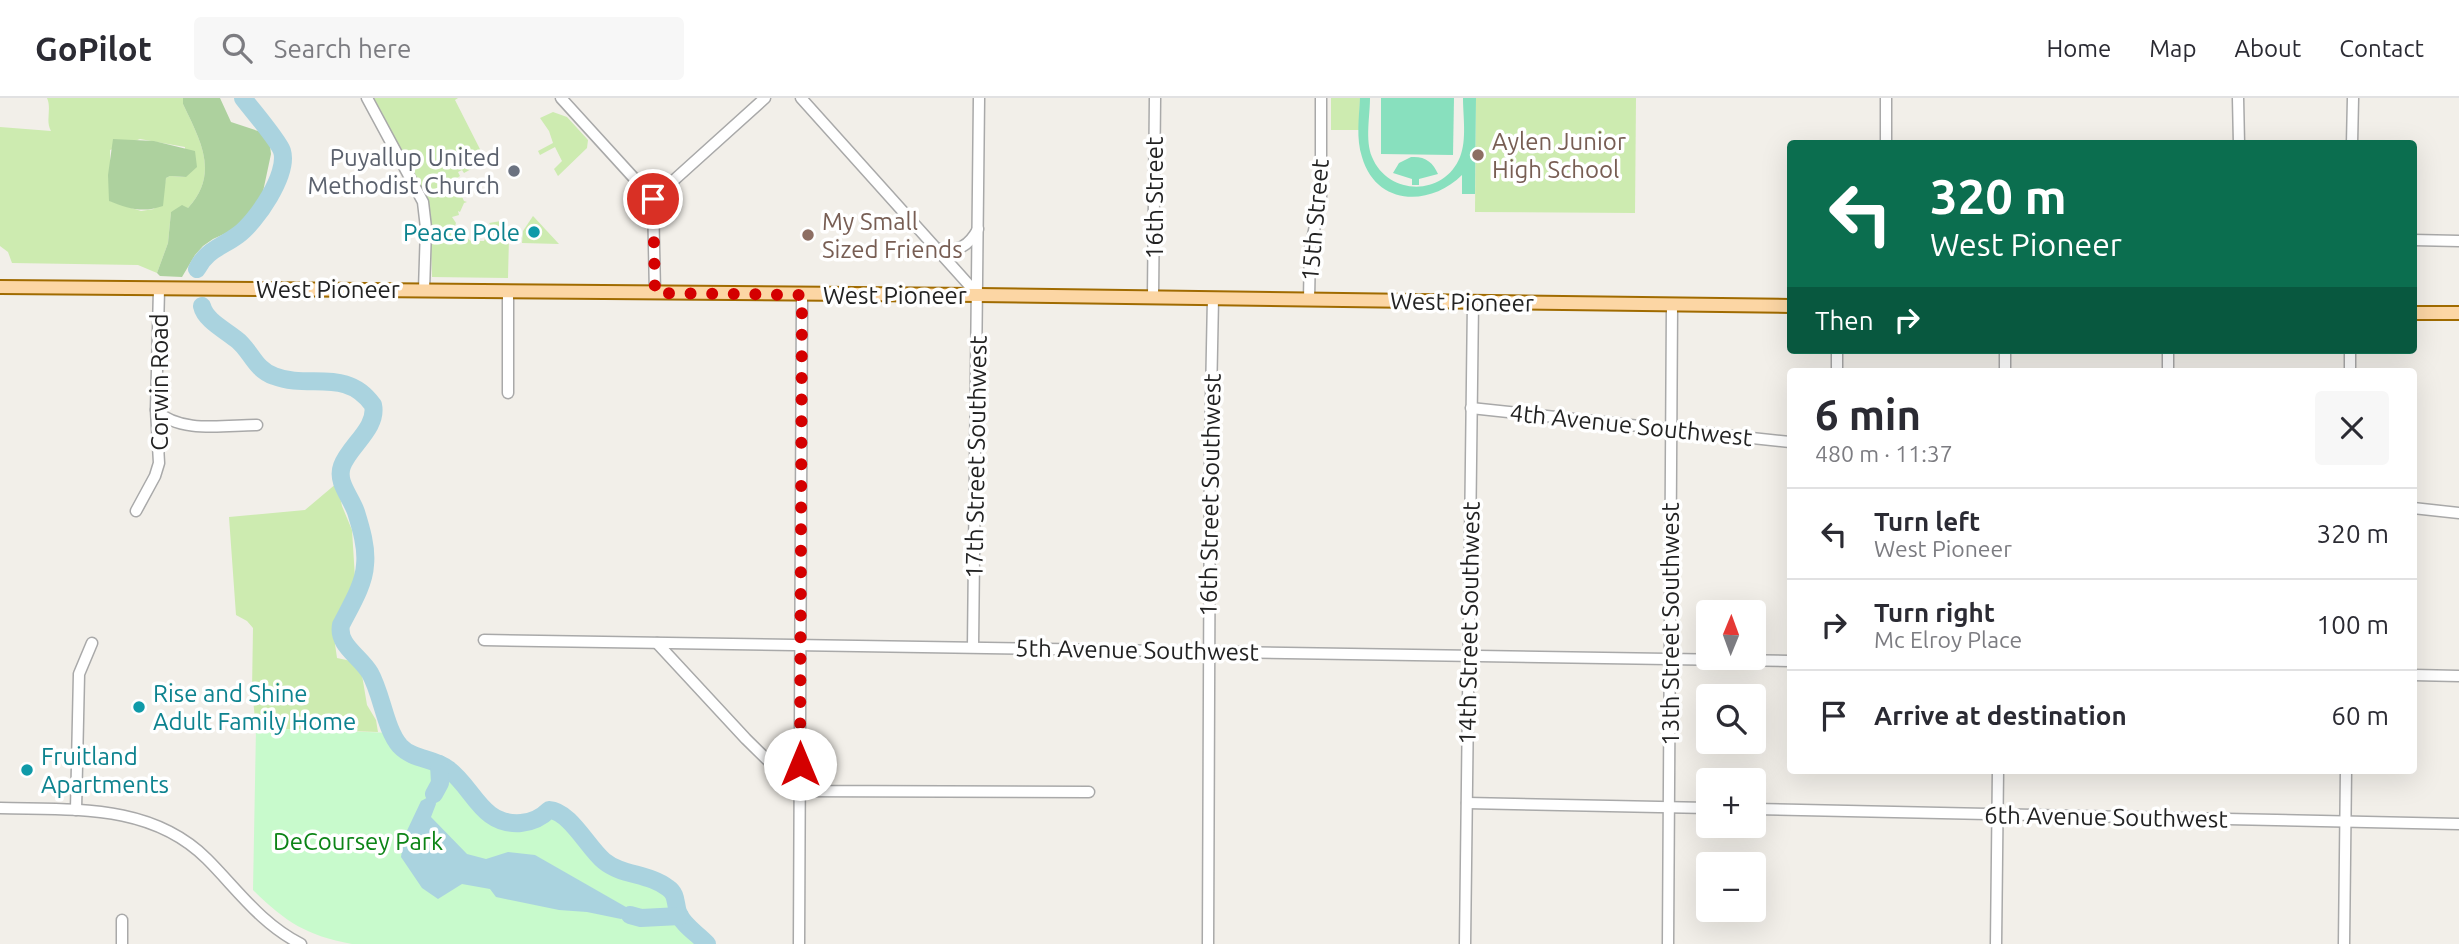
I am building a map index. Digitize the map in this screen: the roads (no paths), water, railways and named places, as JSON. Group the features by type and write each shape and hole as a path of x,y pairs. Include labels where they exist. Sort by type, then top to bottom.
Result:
{"main road":[{"name":"West Pioneer","path":"0,287 978,295 1787,306"},
{"path":"2417,313 2459,313"}],"street":[{"path":"367,98 423,202 426,228 424,290"},
{"path":"561,98 653,199 655,293"},
{"path":"653,199 765,98"},
{"name":"17th Street Southwest","path":"973,647 979,98"},
{"name":"16th Street","path":"1153,297 1154,98"},
{"name":"15th Street","path":"1309,300 1310,248 1321,201 1321,98"},
{"path":"1886,98 1886,140"},
{"path":"2238,98 2239,140"},
{"path":"2352,140 2353,98"},
{"path":"806,101 978,295"},
{"path":"939,249 954,251 964,247 972,239 979,225"},
{"path":"2417,240 2459,241"},
{"name":"Corwin Road","path":"136,511 159,463 156,410 159,289"},
{"path":"508,292 508,393"},
{"path":"799,944 802,295"},
{"name":"16th Street Southwest","path":"1208,944 1210,395 1213,298"},
{"name":"14th Street Southwest","path":"1465,944 1473,301"},
{"name":"13th Street Southwest","path":"1668,944 1672,305"},
{"name":"4th Avenue Southwest","path":"1471,408 1787,442"},
{"path":"156,410 171,421 189,426 257,425"},
{"path":"2417,508 2459,513"},
{"name":"5th Avenue Southwest","path":"484,640 1787,661"},
{"path":"75,810 79,674 82,661 92,643"},
{"path":"657,643 746,739 800,791 1089,792"},
{"path":"2417,675 2459,676"},
{"path":"1996,944 1998,774"},
{"path":"2344,944 2346,774"},
{"path":"1467,803 1696,808"},
{"path":"0,808 115,813 139,819 180,837 206,858 268,923 301,944"},
{"name":"6th Avenue Southwest","path":"1766,809 2459,824"},
{"path":"122,920 122,944"}],"water":[{"path":"434,794 436,804 431,817 467,854 486,859 508,852 535,855 626,907 630,915 621,919 559,910 496,897 490,889 462,884 438,899 422,888 401,857 404,837 421,801"}],"waterway":[{"path":"197,269 210,253 238,235 253,220 262,209 281,172 283,161 280,146 243,98"},
{"path":"202,306 211,320 241,343 267,373 287,380 351,386 373,405 371,421 346,459 341,472 342,484 354,506 360,525 365,558 362,580 341,625 341,632 342,639 370,673 391,730 400,746 411,754 448,769 479,804 496,818 521,823 537,819 549,810 557,812 571,823 611,866 661,883 671,890 683,921 707,944"},
{"path":"434,794 440,783 439,764"},
{"path":"630,915 641,918 680,916"}],"place":[{"name":"Aylen Junior High School","path":"1478,155"},
{"name":"Puyallup United Methodist Church","path":"514,171"},
{"name":"Peace Pole","path":"534,232"},
{"name":"My Small Sized Friends","path":"808,235"},
{"name":"Rise and Shine Adult Family Home","path":"139,707"},
{"name":"Fruitland Apartments","path":"27,770"}],"park label":[{"name":"DeCoursey Park","path":"358,841"}]}
